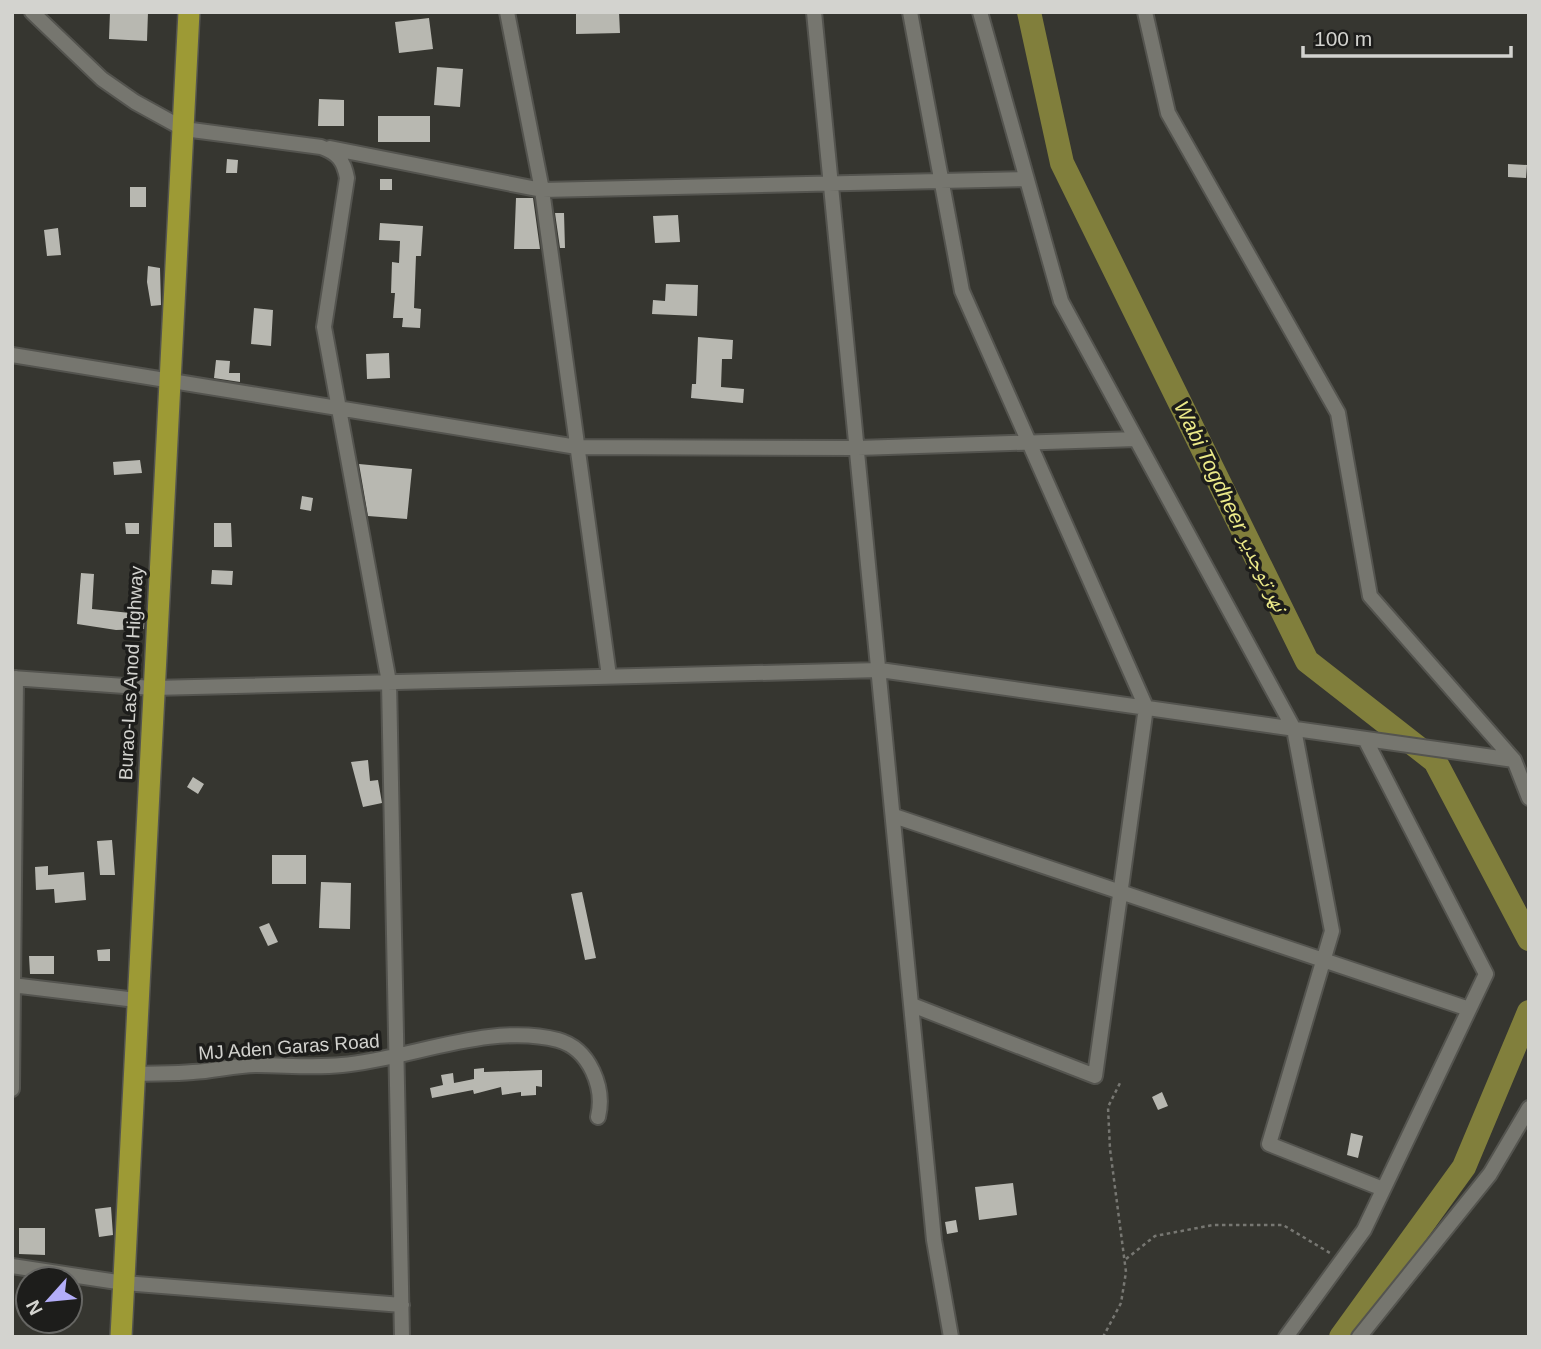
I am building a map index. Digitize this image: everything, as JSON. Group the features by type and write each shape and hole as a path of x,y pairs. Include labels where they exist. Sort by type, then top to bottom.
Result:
{"highway":[{"name":"Burao-Las Anod Highway","path":"121,1337 135,1074 136,1000 190,12"}],"street":[{"path":"32,12 102,79 135,102 184,129 321,146 542,190 1027,179"},
{"path":"507,12 542,190 609,676"},
{"path":"814,12 934,1240 951,1337"},
{"path":"910,12 962,290 1146,708 1095,1076 912,1005"},
{"path":"980,12 1061,301 1294,729 1332,931 1269,1144 1383,1189"},
{"path":"1145,12 1168,113 1338,414 1370,596 1514,760 1529,797"},
{"path":"321,146 335,152 342,159 347,178 324,327 389,682 402,1337"},
{"path":"12,355 577,447 858,448 1136,439"},
{"path":"12,1089 14,678 153,688 880,670 1514,760"},
{"path":"1286,1337 1364,1230 1486,974 1365,738"},
{"path":"894,816 1469,1009"},
{"path":"13,985 136,1000"},
{"name":"MJ Aden Garas Road","path":"135,1074 192,1072 254,1065 340,1065 397,1058 496,1037 528,1035 559,1040 584,1058 595,1075 601,1106 598,1117"},
{"path":"1359,1337 1490,1174 1529,1108"},
{"path":"12,1266 124,1283 402,1305"}],"path":[{"path":"1103,1337 1121,1303 1126,1272 1110,1149 1108,1107 1121,1081"},
{"path":"1125,1259 1155,1236 1213,1225 1283,1225 1342,1260"}],"building":[{"path":"110,12 148,12 147,41 109,39"},
{"path":"576,12 619,12 620,33 576,34"},
{"path":"429,18 433,49 399,53 395,22"},
{"path":"437,67 463,69 460,107 434,105"},
{"path":"319,99 344,100 344,126 318,126"},
{"path":"378,116 430,116 430,142 378,142"},
{"path":"227,159 238,160 237,173 226,173"},
{"path":"1508,164 1527,165 1526,178 1508,177"},
{"path":"380,179 392,179 392,190 380,190"},
{"path":"130,187 146,187 146,207 130,207"},
{"path":"516,198 533,198 540,249 514,249"},
{"path":"555,213 564,213 565,248 560,248"},
{"path":"678,215 680,242 655,243 653,216"},
{"path":"380,223 423,226 421,256 416,256 414,308 421,309 420,328 402,327 403,318 393,318 395,293 391,293 392,262 399,263 400,241 379,240"},
{"path":"58,228 61,255 47,256 44,230"},
{"path":"148,266 160,268 161,305 151,306 147,282"},
{"path":"666,284 698,285 697,316 652,314 653,300 665,301"},
{"path":"254,308 273,310 271,346 251,344"},
{"path":"698,337 733,340 732,359 722,359 721,387 744,389 743,403 691,398 692,384 696,384"},
{"path":"389,353 390,378 367,379 366,354"},
{"path":"216,360 230,361 229,373 240,373 240,382 214,378"},
{"path":"140,460 142,473 114,475 113,462"},
{"path":"359,464 412,469 407,519 368,516"},
{"path":"302,496 313,498 311,511 300,509"},
{"path":"125,523 139,523 139,534 126,534"},
{"path":"214,523 231,523 232,547 214,547"},
{"path":"212,570 233,571 232,585 211,584"},
{"path":"81,573 94,574 92,609 130,613 145,610 144,629 116,630 77,624"},
{"path":"368,760 370,781 378,780 382,803 363,807 351,762"},
{"path":"193,777 204,784 198,794 187,787"},
{"path":"112,840 115,875 100,875 97,841"},
{"path":"272,855 306,855 306,884 272,884"},
{"path":"48,866 48,875 84,872 86,900 55,903 54,889 36,890 35,867"},
{"path":"321,882 351,883 350,929 319,928"},
{"path":"582,892 596,958 585,960 571,894"},
{"path":"269,923 278,942 268,946 259,927"},
{"path":"110,949 110,961 98,961 97,950"},
{"path":"29,956 54,956 54,974 30,974"},
{"path":"484,1068 484,1072 542,1070 542,1087 536,1086 536,1095 521,1096 521,1092 502,1095 501,1087 474,1094 473,1090 432,1098 430,1088 443,1085 441,1075 453,1073 454,1083 474,1079 474,1069"},
{"path":"1162,1092 1168,1106 1158,1110 1152,1097"},
{"path":"1351,1133 1363,1136 1358,1158 1347,1155"},
{"path":"1013,1183 1017,1215 979,1220 975,1187"},
{"path":"111,1207 113,1235 99,1237 95,1209"},
{"path":"956,1220 958,1232 947,1234 945,1222"},
{"path":"19,1228 45,1228 45,1255 19,1254"}],"waterway":[{"name":"Wabi Togdheer نهر توجدير","path":"1029,12 1062,163 1307,661 1435,761 1529,939"},
{"name":"Wabi Togdheer نهر توجدير","path":"1341,1337 1464,1167 1529,1012"}]}
